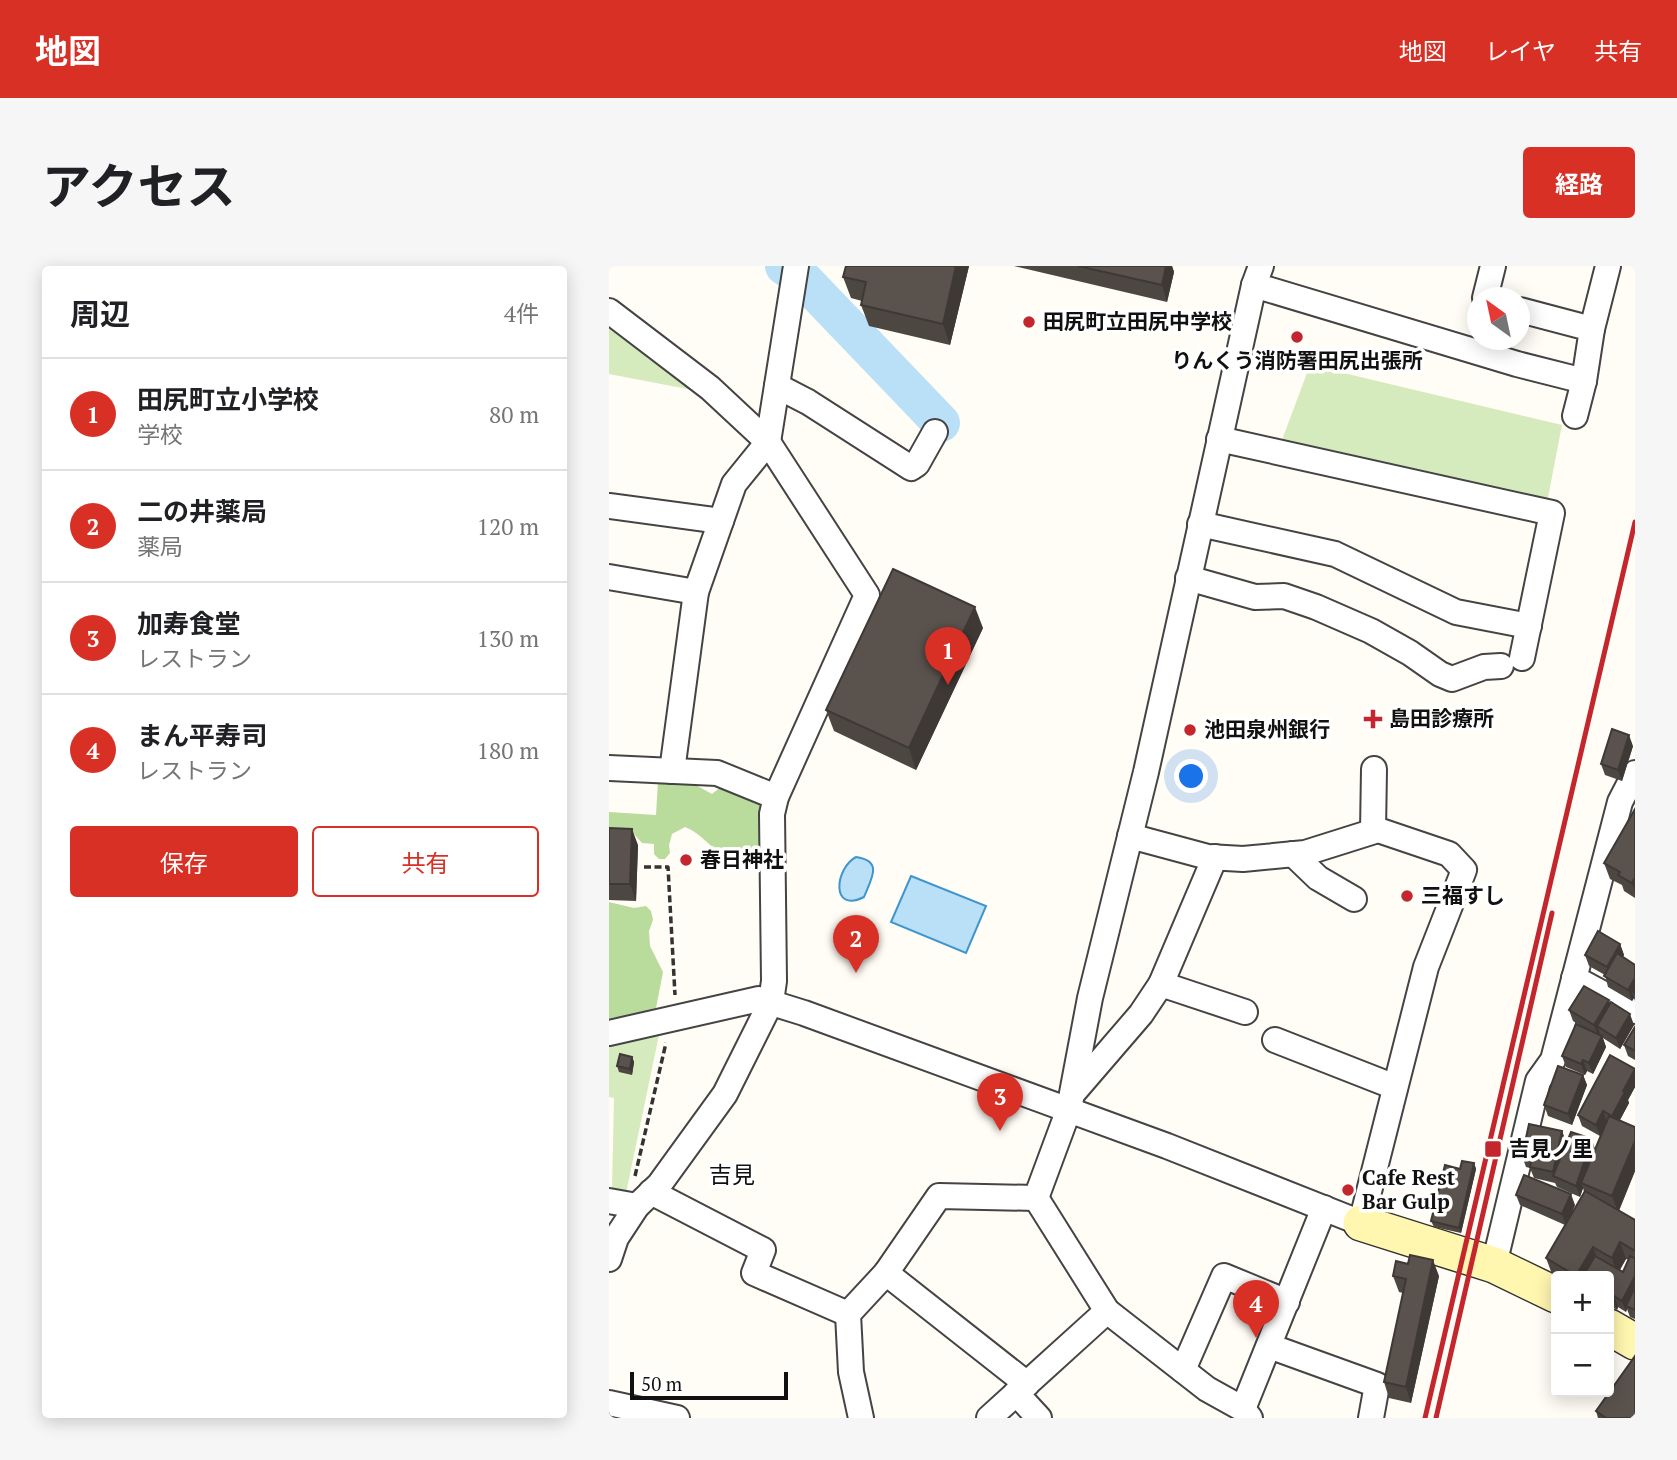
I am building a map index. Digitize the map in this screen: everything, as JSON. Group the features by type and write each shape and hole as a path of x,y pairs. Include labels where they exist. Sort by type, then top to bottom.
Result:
{"street":[{"path":"672,771 696,592 734,484 768,442 796,266"},
{"path":"1488,287 1493,266"},
{"path":"1574,416 1608,266"},
{"path":"1035,1198 1071,1101 1090,998 1130,836 1254,272 1517,364 1584,380"},
{"path":"609,311 711,388 768,442 867,595 776,797 772,814 775,981 771,1002 726,1094 631,1201 609,1259"},
{"path":"1530,313 1593,329"},
{"path":"777,386 808,402 911,468 935,432"},
{"path":"1188,578 1255,597 1284,596 1316,607 1371,631 1451,679 1484,667 1511,662 1529,626 1552,513 1219,439"},
{"path":"609,506 721,521"},
{"path":"1199,524 1335,554 1456,612 1529,626"},
{"path":"609,577 696,592"},
{"path":"609,768 717,774 776,797"},
{"path":"1373,831 1374,769"},
{"path":"1494,1265 1538,1081 1553,1060 1620,802 1635,773"},
{"path":"1130,836 1215,857 1243,859 1305,853 1378,830 1449,854 1464,870 1426,967 1361,1223"},
{"path":"1293,854 1318,878 1354,899"},
{"path":"1071,1101 1141,1014 1161,984 1215,857"},
{"path":"1574,978 1635,1012"},
{"path":"1161,984 1245,1012"},
{"path":"609,1033 759,999 771,1002 1071,1101 1361,1223 1494,1265 1551,1293"},
{"path":"1275,1040 1395,1087"},
{"path":"861,1418 851,1372 848,1314 886,1273 939,1196 1035,1198"},
{"path":"1035,1198 1107,1311 1207,1389 1247,1413 1269,1346 1324,1208"},
{"path":"631,1201 763,1250 754,1273 848,1314"},
{"path":"886,1273 1022,1388 1039,1418"},
{"path":"1182,1370 1224,1276 1287,1302"},
{"path":"989,1418 1107,1311"},
{"path":"1614,1332 1633,1355"},
{"path":"1269,1346 1377,1385 1371,1418"},
{"path":"609,1403 677,1418"}],"path":[{"path":"631,1201 675,1001 668,867 644,867"}],"green space":[{"path":"609,324 645,352 647,358 703,392 609,374"},
{"path":"1310,365 1562,425 1546,508 1279,448"},
{"path":"658,781 692,783 712,794 722,786 759,799 764,860 757,864 745,860 729,860 685,827 672,834 670,853 665,859 659,859 654,854 654,844 642,843 634,834 609,841 609,812 656,815"},
{"path":"609,902 634,908 646,906 651,911 653,920 649,931 650,946 663,972 656,1008 609,1020"},
{"path":"659,1035 626,1193 612,1189 614,1098 609,1097 609,1046"}],"water":[{"path":"856,857 870,862 873,872 864,897 853,901 845,899 839,888 844,870"},
{"path":"911,876 986,906 966,953 891,922"}],"building":[{"path":"846,266 956,266 943,324 861,305 866,282 843,277"},
{"path":"1078,266 1166,266 1162,285"},
{"path":"893,569 975,607 909,748 826,710"},
{"path":"1612,729 1629,735 1618,770 1601,764"},
{"path":"1635,809 1635,880 1632,883 1604,863"},
{"path":"609,828 632,829 630,884 609,884"},
{"path":"1598,931 1620,944 1607,967 1585,955"},
{"path":"1617,953 1635,965 1635,978 1628,990 1604,976"},
{"path":"1584,986 1609,1000 1594,1025 1569,1010"},
{"path":"1611,1002 1630,1014 1616,1038 1597,1026"},
{"path":"1576,1024 1602,1036 1589,1063 1583,1060 1581,1064 1562,1056"},
{"path":"1635,1027 1635,1051 1624,1045"},
{"path":"620,1054 632,1057 630,1069 617,1066"},
{"path":"1610,1055 1635,1069 1612,1116 1603,1111 1596,1125 1578,1115"},
{"path":"1558,1066 1583,1075 1568,1114 1544,1105"},
{"path":"1609,1116 1635,1127 1635,1141 1612,1196 1581,1183"},
{"path":"1529,1124 1562,1131 1553,1172 1530,1167 1532,1159 1522,1156"},
{"path":"1571,1132 1592,1139 1576,1186 1553,1176"},
{"path":"1462,1161 1474,1163 1459,1228 1431,1221 1445,1165 1460,1169"},
{"path":"1524,1175 1571,1194 1562,1214 1516,1195"},
{"path":"1585,1191 1635,1220 1635,1251 1620,1242 1612,1258 1593,1247 1579,1271 1568,1271 1546,1258"},
{"path":"1410,1255 1433,1260 1406,1387 1384,1382 1406,1279 1393,1276 1396,1261 1408,1264"},
{"path":"1595,1256 1623,1272 1630,1256 1635,1258 1635,1276 1622,1301 1614,1296 1614,1271 1586,1271"},
{"path":"1635,1287 1635,1310 1626,1306"},
{"path":"1635,1356 1635,1418 1606,1418 1596,1411 1606,1397 1614,1397 1614,1386"}],"waterway":[{"path":"784,266 803,279 941,423"}],"railway":[{"path":"1425,1418 1635,522"},
{"path":"1436,1418 1552,913"}],"place":[{"name":"田尻町立田尻中学校","path":"1029,322"},
{"name":"りんくう消防署田尻出張所","path":"1297,337"},
{"name":"田尻町立小学校","path":"948,685"},
{"name":"島田診療所","path":"1373,719"},
{"name":"池田泉州銀行","path":"1190,730"},
{"name":"春日神社","path":"686,860"},
{"name":"三福すし","path":"1407,896"},
{"name":"二の井薬局","path":"856,973"},
{"name":"加寿食堂","path":"1000,1131"},
{"name":"吉見ノ里","path":"1493,1149"},
{"name":"Cafe Rest Bar Gulp","path":"1348,1190"},
{"name":"まん平寿司","path":"1256,1338"}],"district":[{"name":"吉見","path":"732,1175"}]}
